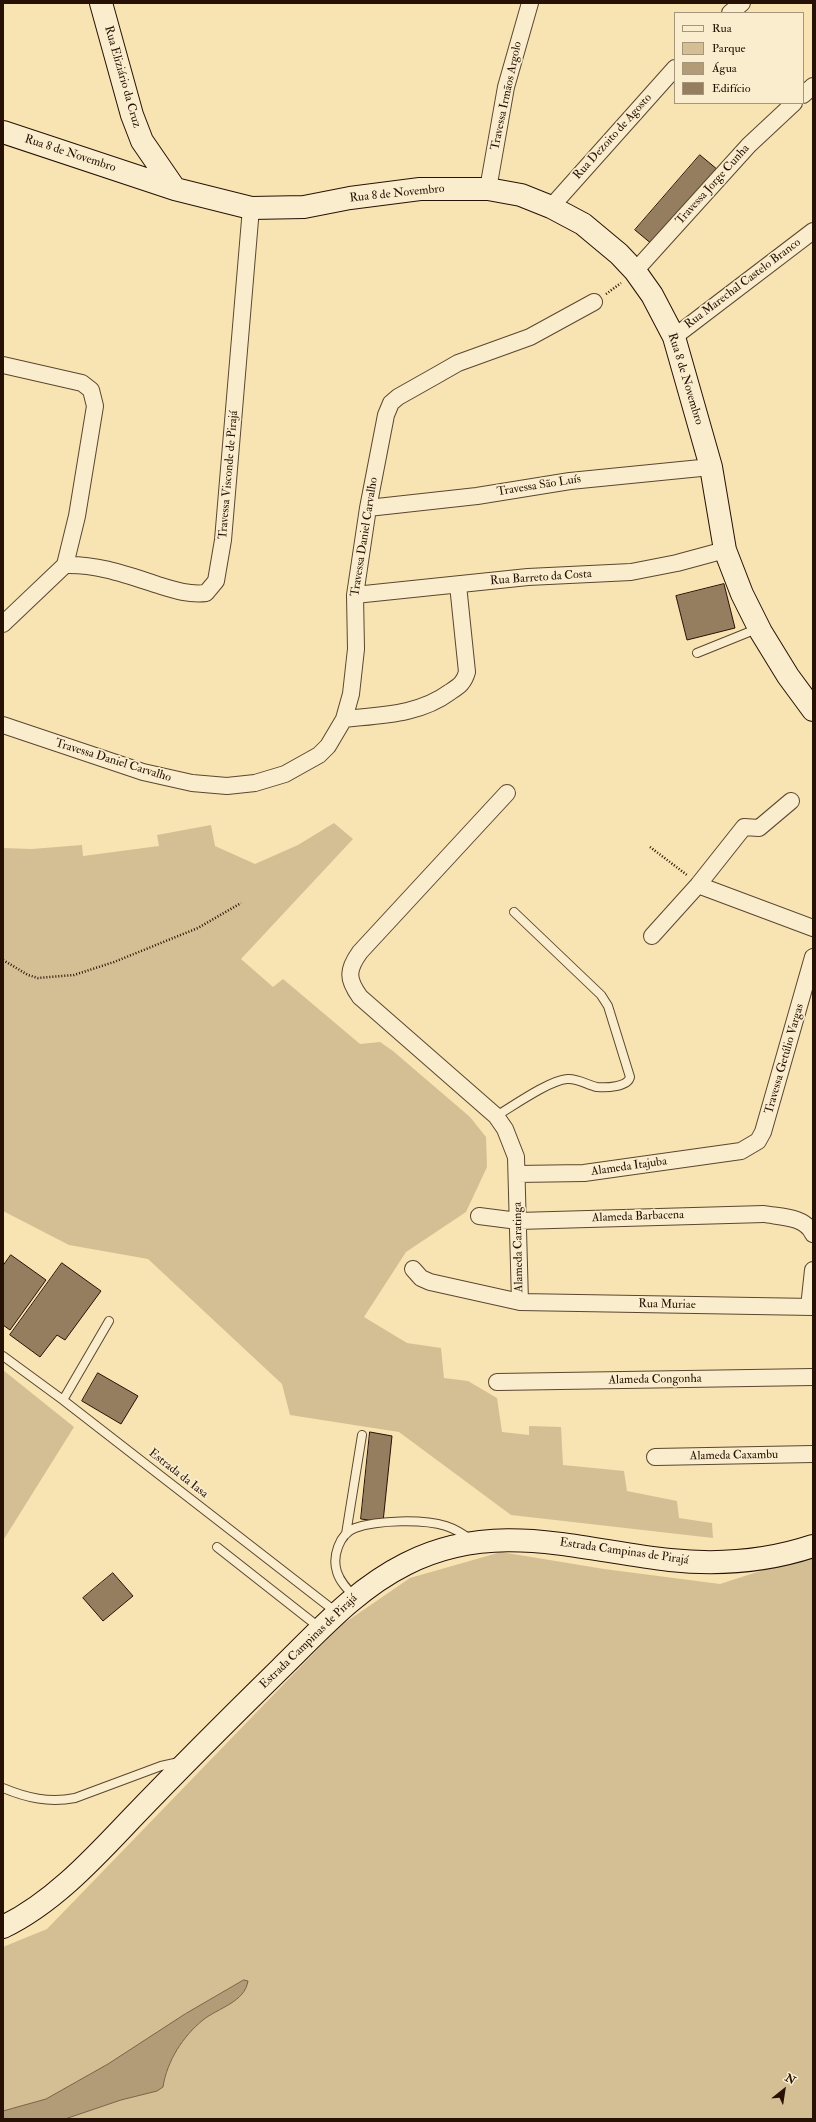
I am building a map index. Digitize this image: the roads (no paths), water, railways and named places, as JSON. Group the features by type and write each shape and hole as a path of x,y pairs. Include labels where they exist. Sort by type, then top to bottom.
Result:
{"main road":[{"name":"Rua Eliziário da Cruz","path":"101,3 132,115 142,141 175,189"},
{"name":"Rua 8 de Novembro","path":"3,132 175,189 251,208 304,206 350,198 420,189 488,189 521,195 551,207 583,224 619,254 635,271 652,295 674,337 711,467 725,550 742,594 759,628 788,676 813,710"},
{"name":"Estrada Campinas de Pirajá","path":"3,1927 31,1910 58,1889 102,1849 187,1760 336,1612 382,1577 408,1563 436,1553 476,1543 532,1540 671,1560 721,1562 749,1560 813,1546"}],"street":[{"name":"Travessa Irmãos Argolo","path":"488,189 506,87 530,3"},
{"path":"731,12 742,3"},
{"name":"Rua Dezoito de Agosto","path":"551,207 674,69"},
{"path":"804,94 813,86"},
{"name":"Travessa Jorge Cunha","path":"635,271 749,145 793,104"},
{"name":"Travessa Visconde de Pirajá","path":"66,565 85,564 182,592 196,594 206,593 216,581 223,540 251,208"},
{"name":"Rua Marechal Castelo Branco","path":"674,337 813,231"},
{"name":"Travessa Daniel Carvalho","path":"3,725 143,772 192,783 227,786 255,783 284,774 319,755 328,746 344,719 352,694 356,650 355,595 368,508 386,415 392,403 458,364 530,337 594,302"},
{"path":"3,365 82,383 91,390 95,406 77,516 66,565 3,624"},
{"name":"Travessa São Luís","path":"368,508 477,496 570,480 711,467"},
{"name":"Rua Barreto da Costa","path":"355,595 528,577 631,572 677,563 725,550"},
{"path":"344,719 402,713 438,701 463,683 467,672 458,585"},
{"name":"Alameda Caratinga","path":"413,1269 421,1278 430,1282 520,1302 516,1157 505,1129 496,1116 360,997 353,987 350,967 360,952 507,793"},
{"path":"652,936 698,885 744,827 759,828 791,801"},
{"path":"698,885 813,928"},
{"name":"Travessa Getúlio Vargas","path":"741,1151 758,1141 763,1132 813,957"},
{"name":"Alameda Itajuba","path":"517,1174 584,1174 741,1151"},
{"name":"Alameda Barbacena","path":"479,1216 518,1221 764,1214 796,1219 804,1223 813,1234"},
{"path":"811,1307 813,1270"},
{"name":"Rua Muriae","path":"520,1302 811,1307"},
{"name":"Alameda Congonha","path":"497,1382 813,1377"},
{"name":"Alameda Caxambu","path":"655,1457 813,1454"}],"lane":[{"path":"697,653 759,628"},
{"path":"496,1116 561,1080 578,1080 600,1087 624,1084 630,1077 608,1006 601,995 514,912"},
{"path":"63,1400 109,1321"},
{"name":"Estrada da Iasa","path":"3,1356 63,1400 336,1612"},
{"path":"346,1534 362,1435"},
{"path":"354,1597 340,1580 336,1571 337,1551 341,1540 346,1534 355,1528 374,1524 419,1522 446,1526 476,1543"},
{"path":"217,1546 320,1629"},
{"path":"3,1788 30,1798 61,1801 75,1798 161,1766 187,1760"}],"water":[{"path":"244,1980 248,1981 242,1994 230,2004 203,2020 183,2041 168,2068 163,2087 157,2091 121,2100 65,2119 3,2119 3,2111 46,2099 108,2064 185,2014"}]}
